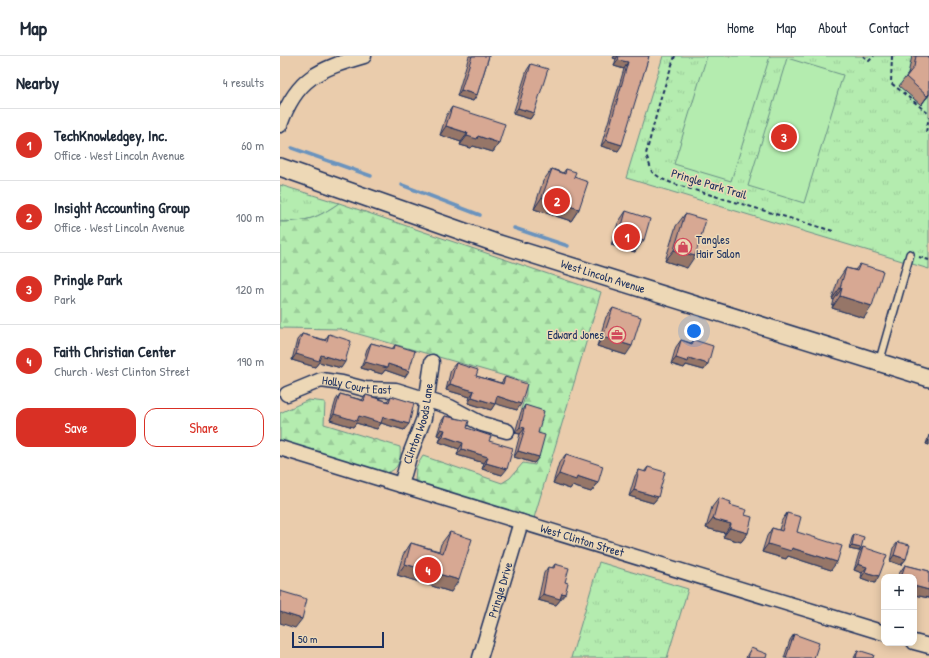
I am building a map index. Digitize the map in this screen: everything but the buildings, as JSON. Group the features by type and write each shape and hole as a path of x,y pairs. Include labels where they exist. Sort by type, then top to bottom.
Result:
{"street":[{"path":"280,126 297,91 315,74 335,64 364,56"},
{"name":"West Lincoln Avenue","path":"280,167 493,242 929,378"},
{"name":"Clinton Woods Lane","path":"401,485 409,457 421,431 432,362"},
{"name":"Holly Court East","path":"287,394 310,383 330,380 365,389 396,390 450,407 482,424 507,431"},
{"name":"West Clinton Street","path":"280,448 881,632"},
{"name":"Pringle Drive","path":"480,658 521,522"},
{"path":"917,643 929,646"}],"lane":[{"path":"879,363 910,254"}],"path":[{"name":"Pringle Park Trail","path":"675,56 661,97 646,154 652,172 662,179 674,184 833,231"},
{"path":"863,56 869,61 874,56"},
{"path":"892,56 891,83 929,116 926,132"}],"green space":[{"path":"663,56 929,56 929,269 626,178"},
{"path":"707,56 770,56 731,181 674,164"},
{"path":"787,58 843,75 804,203 748,186"},
{"path":"280,185 339,203 318,216 305,220 280,222"},
{"path":"339,203 601,292 534,518 415,482 416,467 423,456 502,483 510,478 523,463 535,465 542,440 537,436 541,416 521,409 526,394 526,382 341,329 280,328 280,222 305,220 318,216"},
{"path":"308,400 325,402 324,424 400,447 400,456 396,467 390,472 386,473 280,441 280,413"},
{"path":"599,562 688,589 667,658 571,658"}],"waterway":[{"path":"292,148 371,176"},
{"path":"402,185 480,215"},
{"path":"514,228 568,246"}],"place":[{"name":"Pringle Park","path":"784,137"},
{"name":"Insight Accounting Group","path":"557,201"},
{"name":"TechKnowledgey, Inc.","path":"627,237"},
{"name":"Tangles Hair Salon","path":"683,247"},
{"name":"Edward Jones","path":"617,335"},
{"name":"Faith Christian Center","path":"428,570"}]}
